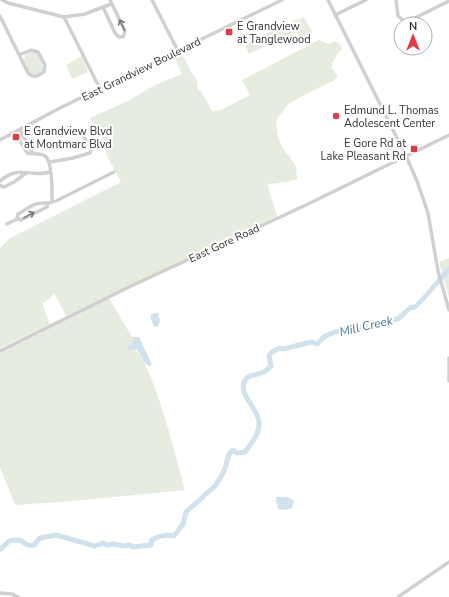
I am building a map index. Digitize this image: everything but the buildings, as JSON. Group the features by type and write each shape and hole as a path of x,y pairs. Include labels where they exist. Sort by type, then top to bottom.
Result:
{"street":[{"path":"2,0 8,3 64,17 79,16 103,7 110,2 125,31 121,37 117,36 115,33 103,7"},
{"path":"152,0 178,51"},
{"name":"East Grandview Boulevard","path":"0,140 51,113 282,0"},
{"path":"328,0 417,181 428,213 439,275 449,310"},
{"path":"335,15 366,0"},
{"path":"396,0 396,12 398,16 401,20 407,21 449,2"},
{"path":"0,16 19,55 29,74 37,76 44,72 45,65 37,51 31,50 19,55"},
{"path":"64,17 100,89"},
{"path":"20,130 34,154"},
{"path":"15,132 28,154 45,155 50,162 50,203"},
{"path":"50,162 90,153 91,150 82,133"},
{"name":"East Gore Road","path":"0,351 125,289 306,205 449,135"},
{"path":"0,181 14,173 22,171 26,173 41,174 50,172"},
{"path":"7,224 17,219 21,220 50,203 114,172"},
{"path":"0,185 6,186 26,173"},
{"path":"17,219 18,214 32,206 45,202 50,203"},
{"path":"449,358 449,381"},
{"path":"398,597 449,562"},
{"path":"0,593 12,594 18,597"}],"shaded area":[{"path":"304,17 313,34 301,40 296,31 249,54 245,45"},
{"path":"319,40 328,44 335,41 340,44 342,49 337,54 331,67 338,76 333,81 288,104 278,118 276,123 278,137 283,148 296,166 297,179 288,182 268,184 277,216 66,316 54,293 50,299 42,303 50,324 0,348 0,248 10,238 121,182 107,156 103,139 90,118 128,101 153,86 182,74 174,57 182,54 192,74 196,77 198,90 201,91 212,111 221,110 250,95 242,80"},
{"path":"31,51 37,53 43,66 41,72 37,74 30,72 26,67 24,59 25,55"},
{"path":"82,56 88,72 72,79 66,65"},
{"path":"449,258 449,298 439,262"},
{"path":"109,298 132,337 133,340 131,345 139,354 148,370 156,390 185,490 15,505 0,467 0,352"}],"water":[{"path":"154,313 158,313 160,322 157,327 154,327 150,316"},
{"path":"132,337 139,337 152,365 149,366 144,362 137,349 131,350 127,347 128,345 131,345 133,340"},
{"path":"276,497 286,497 292,499 294,501 292,508 286,510 278,509"}],"waterway":[{"name":"Mill Creek","path":"0,548 1,549 9,541 19,540 27,545 34,545 40,538 56,535 95,546 103,543 107,545 130,545 133,547 151,545 151,541 153,539 162,536 174,536 183,524 186,512 216,485 224,471 231,452 233,450 237,453 245,452 255,438 259,422 258,417 243,389 244,383 249,376 264,372 271,366 269,356 272,352 280,348 283,349 312,342 317,344 325,336 341,330 368,327 380,322 398,319 411,307 413,308 416,306 449,269"}],"place":[{"name":"E Grandview at Tanglewood","path":"229,32"},
{"name":"Edmund L. Thomas Adolescent Center","path":"336,116"},
{"name":"E Grandview Blvd at Montmarc Blvd","path":"16,137"},
{"name":"E Gore Rd at Lake Pleasant Rd","path":"414,149"}]}
